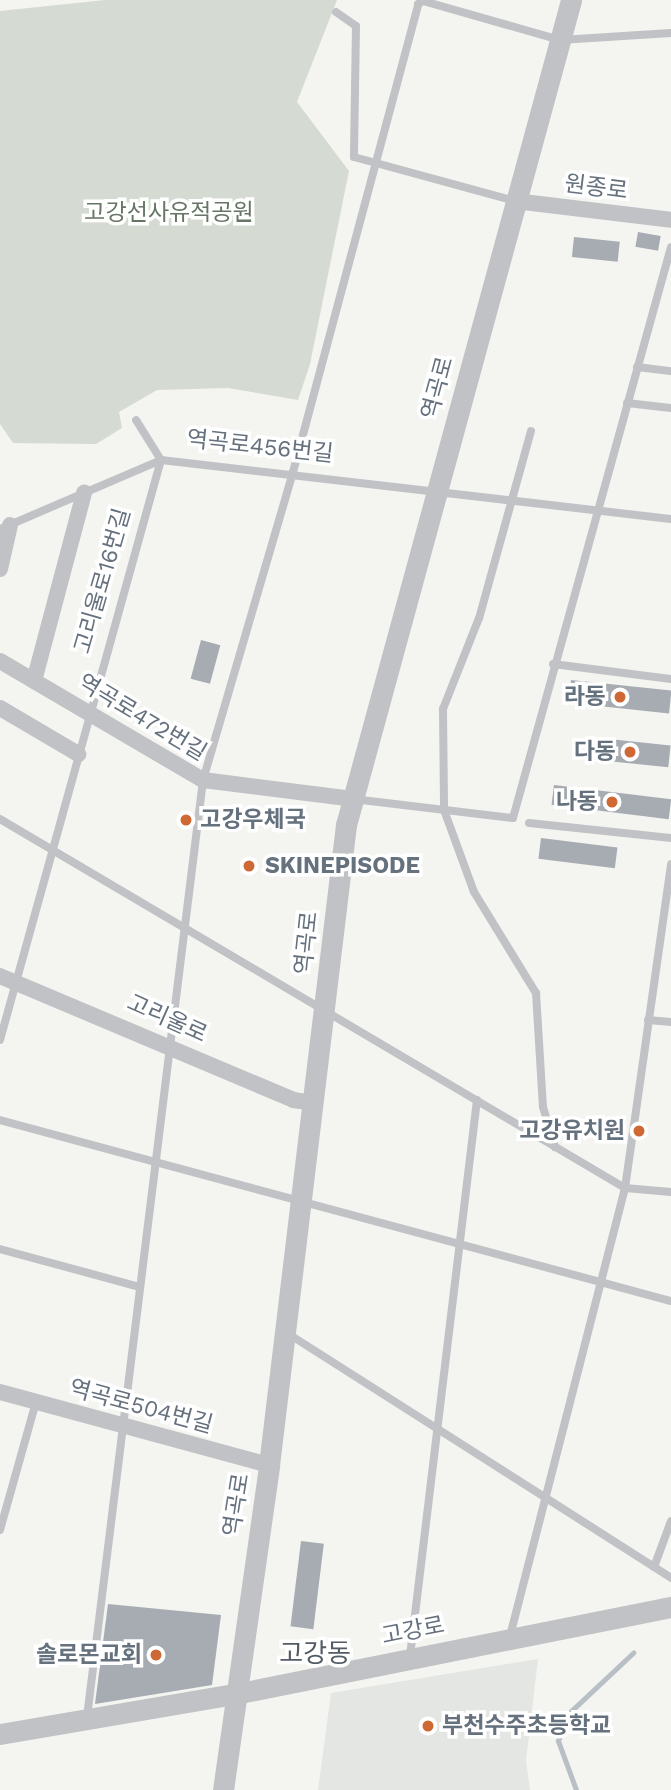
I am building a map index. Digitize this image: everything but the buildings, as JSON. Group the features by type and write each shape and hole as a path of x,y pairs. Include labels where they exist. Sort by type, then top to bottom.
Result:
{"street":[{"name":"역곡로","path":"223,1790 269,1465 353,799 571,0"},
{"name":"원종로","path":"515,201 671,220"},
{"path":"34,681 84,493"},
{"name":"역곡로456번길","path":"0,569 5,527"},
{"name":"역곡로472번길","path":"0,661 203,780 353,799"},
{"path":"0,708 78,754"},
{"name":"고리울로","path":"8,979 168,1044 293,1100 314,1103"},
{"name":"역곡로504번길","path":"0,1392 269,1465"},
{"name":"고강로","path":"0,1734 235,1694 671,1607"}],"lane":[{"path":"86,1719 203,780 293,472 418,4 423,1 560,40 671,33"},
{"path":"336,12 356,26 354,157 515,201"},
{"path":"353,799 513,818 553,664 671,247"},
{"path":"637,367 671,371"},
{"path":"627,403 671,408"},
{"path":"136,420 161,460"},
{"path":"531,430 510,498 479,618 443,709 444,810 474,892 536,993 542,1107 555,1147"},
{"name":"역곡로456번길","path":"5,527 161,460 293,472 671,519"},
{"name":"고리울로16번길","path":"0,1040 8,979 53,850 161,460"},
{"path":"553,664 671,679"},
{"path":"0,819 625,1188 671,1192"},
{"path":"529,822 671,838"},
{"path":"509,1639 625,1188 671,864"},
{"path":"648,1020 671,1022"},
{"path":"410,1659 477,1100"},
{"path":"0,1120 155,1159 671,1301"},
{"path":"0,1249 140,1287"},
{"path":"286,1332 671,1578"},
{"path":"0,1530 36,1402"},
{"path":"654,1567 671,1521"}],"shaded area":[{"name":"부천수주초등학교","path":"538,1659 526,1760 530,1790 318,1790 331,1693"}],"green space":[{"name":"고강선사유적공원","path":"105,0 337,0 297,102 349,171 310,364 298,400 228,388 157,390 119,412 122,428 96,444 13,443 0,424 0,11"}],"waterway":[{"path":"576,1790 558,1741 567,1715 633,1653"}],"place":[{"name":"라동","path":"620,697"},
{"name":"다동","path":"630,752"},
{"name":"나동","path":"612,802"},
{"name":"고강우체국","path":"186,820"},
{"name":"SKINEPISODE","path":"249,866"},
{"name":"고강유치원","path":"639,1131"},
{"name":"솔로몬교회","path":"156,1655"},
{"name":"부천수주초등학교","path":"428,1726"}],"district":[{"name":"고강동","path":"315,1654"}]}
